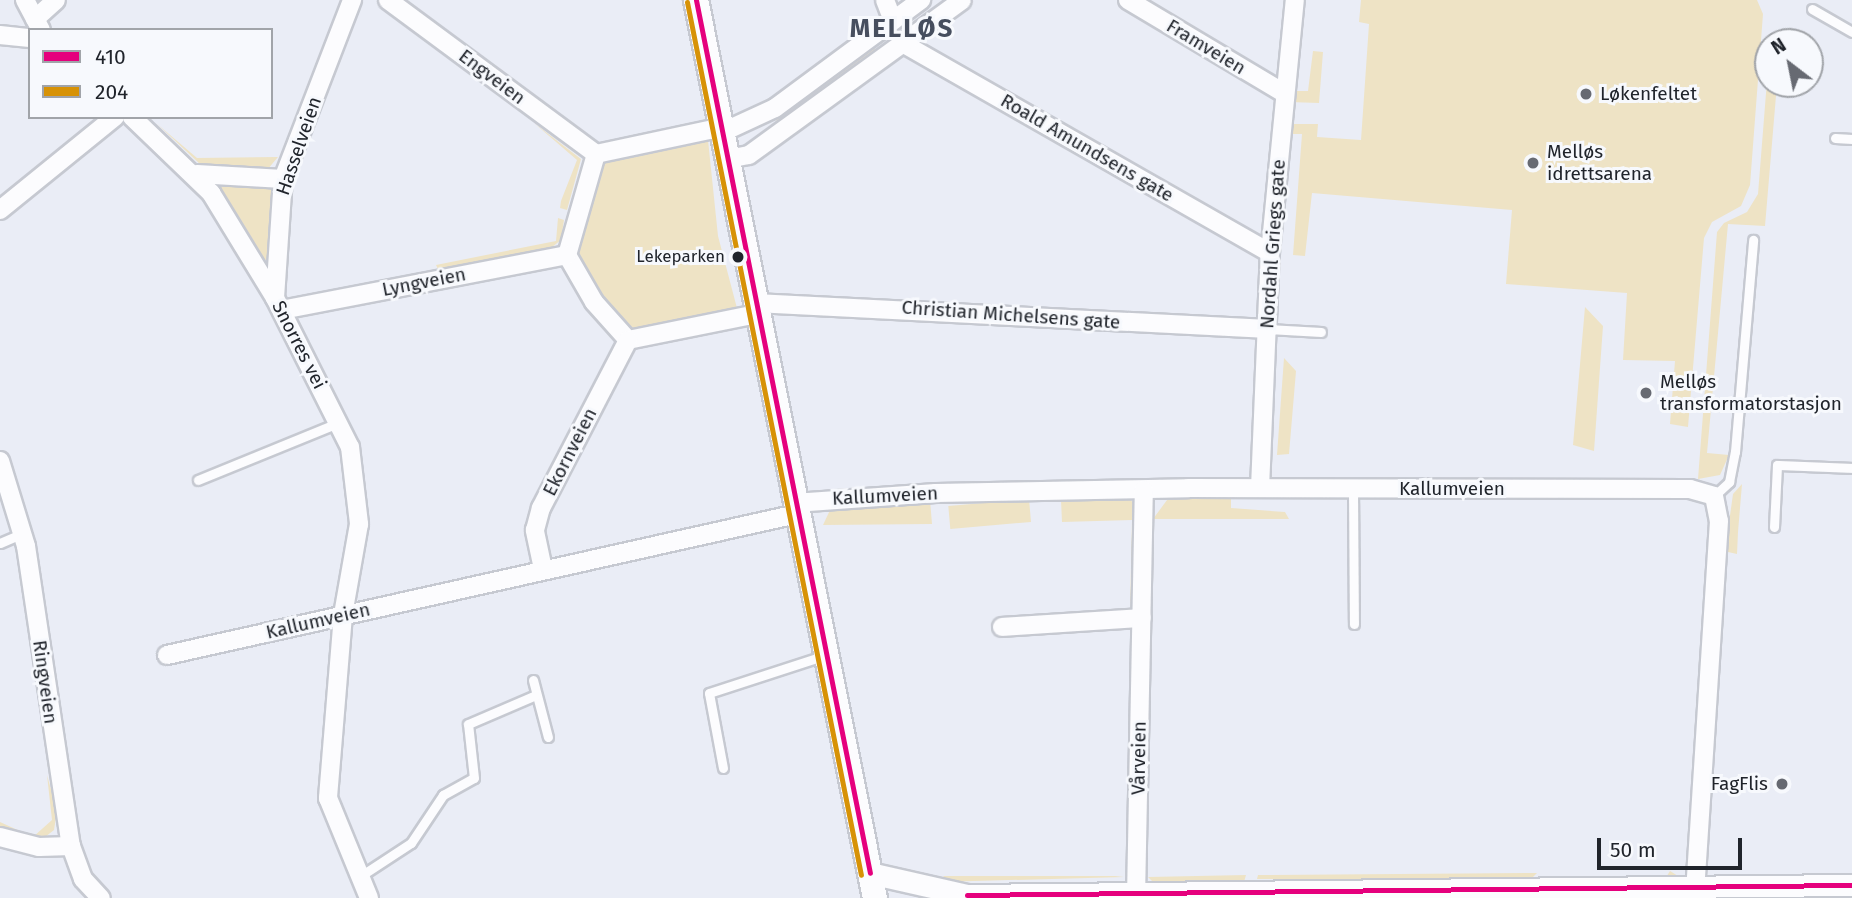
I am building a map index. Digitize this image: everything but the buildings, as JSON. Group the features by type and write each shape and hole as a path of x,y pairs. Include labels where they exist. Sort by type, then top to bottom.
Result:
{"main road":[{"path":"696,0 716,131 728,159 875,898"}],"street":[{"path":"25,0 38,24 57,0"},
{"name":"Hasselveien","path":"279,304 283,179 352,0"},
{"name":"Engveien","path":"388,0 596,154"},
{"path":"885,0 893,21"},
{"path":"756,308 628,340 594,302 566,255 596,154 716,131 775,108 921,0"},
{"path":"728,159 749,155 962,0"},
{"name":"Framveien","path":"1128,0 1284,93"},
{"name":"Nordahl Griegs gate","path":"1260,488 1270,253 1294,0"},
{"path":"0,35 28,38"},
{"name":"Roald Amundsens gate","path":"904,44 1270,253"},
{"path":"0,210 113,119"},
{"name":"Snorres vei","path":"134,119 197,174 279,304 350,447 360,503 343,615"},
{"path":"197,174 283,179"},
{"name":"Lyngveien","path":"279,304 566,255"},
{"name":"Christian Michelsens gate","path":"756,308 1268,329"},
{"name":"Ekornveien","path":"543,569 535,530 541,508 628,340"},
{"name":"Ringveien","path":"0,461 23,533 71,846 83,879 101,898"},
{"name":"Kallumveien","path":"167,655 796,508 901,494 1260,488 1690,489 1714,496"},
{"name":"Vårveien","path":"1135,895 1144,490"},
{"path":"1695,889 1719,521 1714,496"},
{"path":"343,615 328,799 369,898"},
{"path":"1002,627 1142,618"},
{"path":"0,837 39,847 71,846"},
{"path":"870,873 962,897 1852,885"}],"lane":[{"path":"1812,9 1852,32"},
{"path":"1835,138 1852,139"},
{"path":"1714,496 1729,482 1735,452 1753,240"},
{"path":"1268,329 1321,332"},
{"path":"198,480 338,423"},
{"path":"1774,527 1777,465 1852,468"},
{"path":"1353,489 1354,624"},
{"path":"0,543 23,533"},
{"path":"723,768 709,693 828,655"},
{"path":"533,680 548,737"},
{"path":"359,877 411,843 443,794 474,778 468,724 536,695"}],"shaded area":[{"name":"Melløs idrettsarena","path":"1361,0 1757,0 1763,14 1762,28 1754,28 1754,98 1757,98 1750,185 1741,206 1712,222 1704,238 1688,427 1670,424 1675,361 1623,360 1627,293 1506,284 1512,210 1312,193 1305,256 1293,255 1302,134 1284,134 1285,124 1318,124 1317,137 1361,140 1369,24 1359,22"},
{"path":"871,43 876,50 778,122 772,115"},
{"path":"1313,51 1323,52 1319,103 1289,102 1291,91 1308,91"},
{"path":"1766,98 1776,98 1765,226 1728,224 1707,453 1729,455 1720,475 1698,479 1717,232 1724,223 1747,212 1758,194"},
{"path":"156,123 197,158 278,157 267,170 201,165"},
{"path":"534,123 581,159 567,210 560,208 561,201 577,160"},
{"path":"708,140 718,236 738,312 634,329 601,300 580,268 577,242 598,166 607,157"},
{"path":"217,182 272,187 267,260 261,259"},
{"path":"558,218 564,220 561,240 547,251 439,271 436,265 556,241"},
{"path":"1585,307 1603,326 1594,451 1573,445"},
{"path":"1284,358 1296,371 1289,454 1277,455"},
{"path":"1742,484 1737,554 1728,552 1727,537 1733,494"},
{"path":"1170,496 1231,496 1231,508 1285,512 1289,519 1153,519"},
{"path":"1129,497 1137,509 1130,613 1132,520 1062,522 1061,500"},
{"path":"1029,499 1031,522 950,529 948,506"},
{"path":"930,500 932,524 823,525 831,508"},
{"path":"47,775 57,811 54,830 40,841 0,829 0,822 33,837 52,820"},
{"path":"1670,871 1678,876 1664,898 1653,898"},
{"path":"1537,873 1530,880 1257,879 1258,875"},
{"path":"1246,875 1244,882 1154,883 1148,877"},
{"path":"944,876 1115,876 1124,877 938,882"}],"transit line":[{"name":"410","path":"696,0 870,873"},
{"name":"204","path":"687,2 861,875"},
{"name":"410","path":"967,895 1852,885"}],"place":[{"name":"Løkenfeltet","path":"1586,94"},
{"name":"Melløs idrettsarena","path":"1533,163"},
{"name":"Lekeparken","path":"738,257"},
{"name":"Melløs transformatorstasjon","path":"1646,393"},
{"name":"FagFlis","path":"1782,784"}],"district":[{"name":"MELLØS","path":"902,29"}]}
